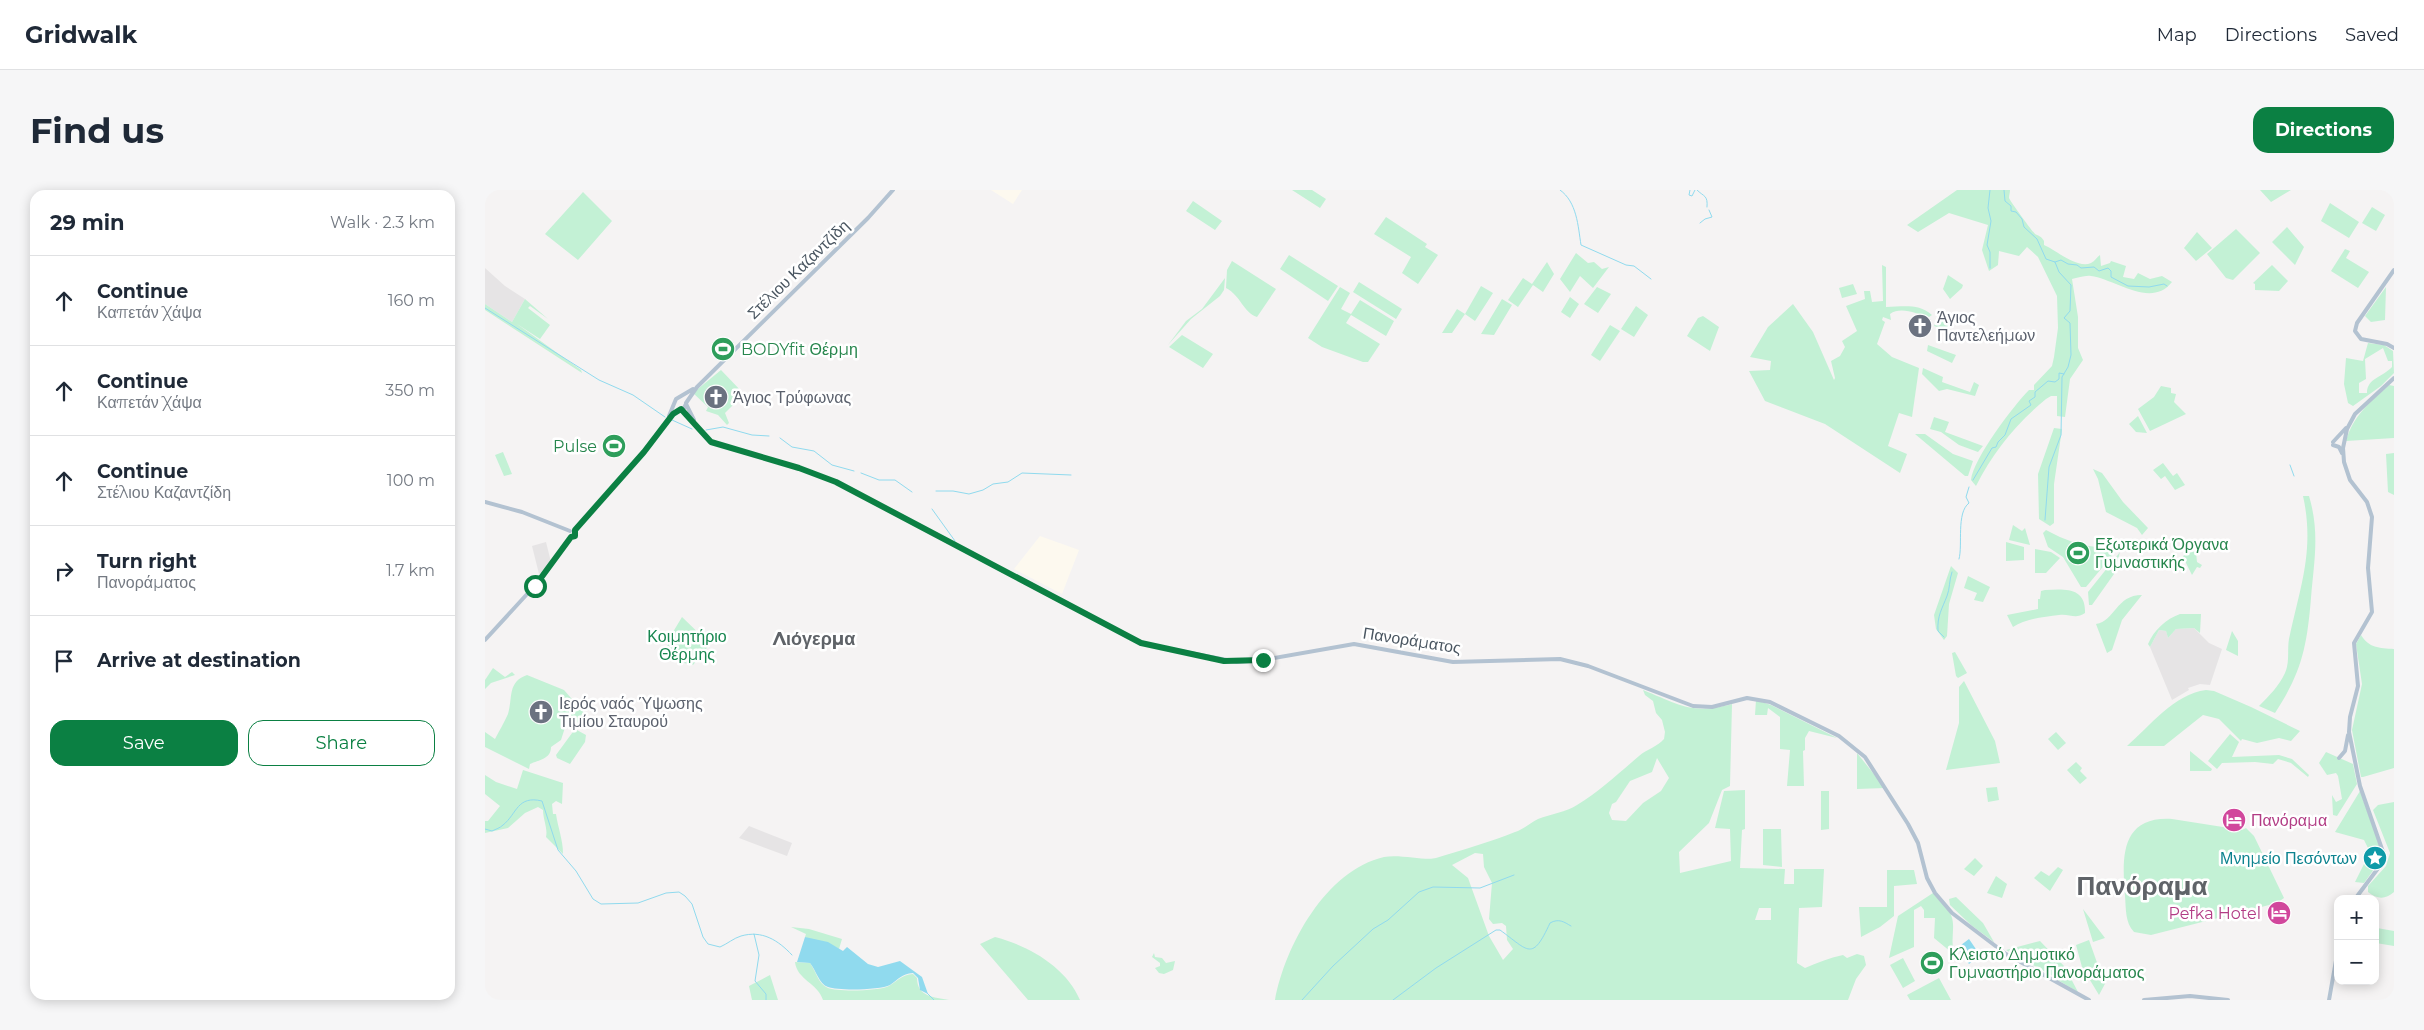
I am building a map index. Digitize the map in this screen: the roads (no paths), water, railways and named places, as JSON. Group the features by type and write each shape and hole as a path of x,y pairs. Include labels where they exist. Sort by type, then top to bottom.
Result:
{"main road":[{"name":"Στέλιου Καζαντζίδη","path":"686,403 697,387 861,225 893,190"},
{"path":"2394,270 2355,330 2361,339 2388,344 2394,348"},
{"path":"2339,758 2345,751 2350,717 2358,686 2354,643 2372,612 2368,568 2371,516 2367,502 2350,480 2341,450 2333,443 2361,408 2394,378"},
{"name":"Στέλιου Καζαντζίδη","path":"681,397 697,387"},
{"path":"572,531 656,437 668,418 676,399 681,397 686,403 668,418"},
{"path":"674,403 675,407 681,409"},
{"name":"Πανοράματος","path":"686,403 701,431"},
{"name":"Πανοράματος","path":"681,409 713,443 799,468 836,482 1127,636 1154,646 1237,662 1263,660 1354,644 1453,662 1560,659 1588,666 1696,707 1712,707 1747,698 1770,702 1839,736 1865,757 1918,843 1927,878 1935,893 1952,913 2006,954 2089,1000"},
{"path":"2343,460 2343,443 2347,427"},
{"path":"485,502 572,531 575,536 571,537 540,580 485,640"},
{"path":"2349,732 2358,779 2380,841 2383,857 2379,867 2358,895"},
{"path":"2329,1000 2334,972"},
{"path":"2144,1000 2190,996 2228,1000"}],"water":[{"path":"805,937 828,942 843,951 847,947 868,964 878,967 900,961 922,977 928,994 920,990 918,978 913,973 903,976 885,987 850,989 828,987 820,980 810,963 797,962"},
{"path":"1969,939 1980,955 1969,964 1957,948"}],"waterway":[{"path":"1560,190 1566,195 1573,208 1578,222 1581,245 1626,265 1634,266 1651,279"},
{"path":"1690,190 1689,195 1692,196 1695,190"},
{"path":"1697,190 1706,198 1707,207"},
{"path":"1990,190 1988,208 1991,221 1987,245 1990,252 1990,268"},
{"path":"2004,190 2005,201 2011,206 2011,211 2016,212 2022,219 2024,227 2037,239 2046,259 2055,262 2059,272 2071,285 2070,311 2064,318 2070,323 2071,355 2068,367 2062,377 2061,435 2049,467 2045,520"},
{"path":"1700,223 1712,217 1709,210"},
{"path":"2055,262 2061,260 2081,268 2094,267 2099,271 2108,268 2111,271 2111,277 2128,286 2149,287 2164,284 2167,286"},
{"path":"485,308 599,380 633,395 665,417"},
{"path":"1973,480 1992,448 1996,447 2005,435 2011,419 2031,405 2029,401 2035,397 2035,392 2048,381 2055,382 2059,379 2059,373 2064,374"},
{"path":"672,420 692,429"},
{"path":"706,430 723,427 752,435 769,436"},
{"path":"780,438 792,447 814,451 832,465 854,471"},
{"path":"2290,465 2294,476"},
{"path":"861,473 879,480 895,480 912,492"},
{"path":"936,491 953,491 969,494 983,490 993,484 1008,482 1022,473 1071,475"},
{"path":"1959,559 1961,521 1965,508 1969,503 1966,497 1969,487"},
{"path":"932,509 955,541"},
{"path":"1944,637 1938,631 1938,621 1948,593 1952,572"},
{"path":"485,829 492,831 501,827 522,803 534,800 542,801 558,850 576,871 593,899 601,904 638,903 666,893 679,892 692,904 703,937 708,944 720,947 738,937 756,934 775,941 792,955"},
{"path":"1302,1000 1333,966 1373,929 1388,920 1419,892 1433,887 1480,888 1514,875"},
{"path":"1393,1000 1436,968 1496,930 1500,930 1529,949 1539,944 1550,923 1559,921 1571,926"},
{"path":"754,934 759,955 755,981 766,994 766,1000"},
{"path":"927,993 934,1000"}],"place":[{"name":"Άγιος Παντελεήμων","path":"1920,326"},
{"name":"BODYfit Θέρμη","path":"723,349"},
{"name":"Άγιος Τρύφωνας","path":"716,397"},
{"name":"Pulse","path":"614,446"},
{"name":"Εξωτερικά Όργανα Γυμναστικής","path":"2078,553"},
{"name":"Ιερός ναός Ύψωσης Τιμίου Σταυρού","path":"541,712"},
{"name":"Πανόραμα","path":"2234,820"},
{"name":"Μνημείο Πεσόντων","path":"2375,858"},
{"name":"Pefka Hotel","path":"2279,913"},
{"name":"Κλειστό Δημοτικό Γυμναστήριο Πανοράματος","path":"1932,963"}],"district":[{"name":"Λιόγερμα","path":"814,639"},
{"name":"Πανόραμα","path":"2142,886"}],"park label":[{"name":"Κοιμητήριο Θέρμης","path":"687,645"}]}
